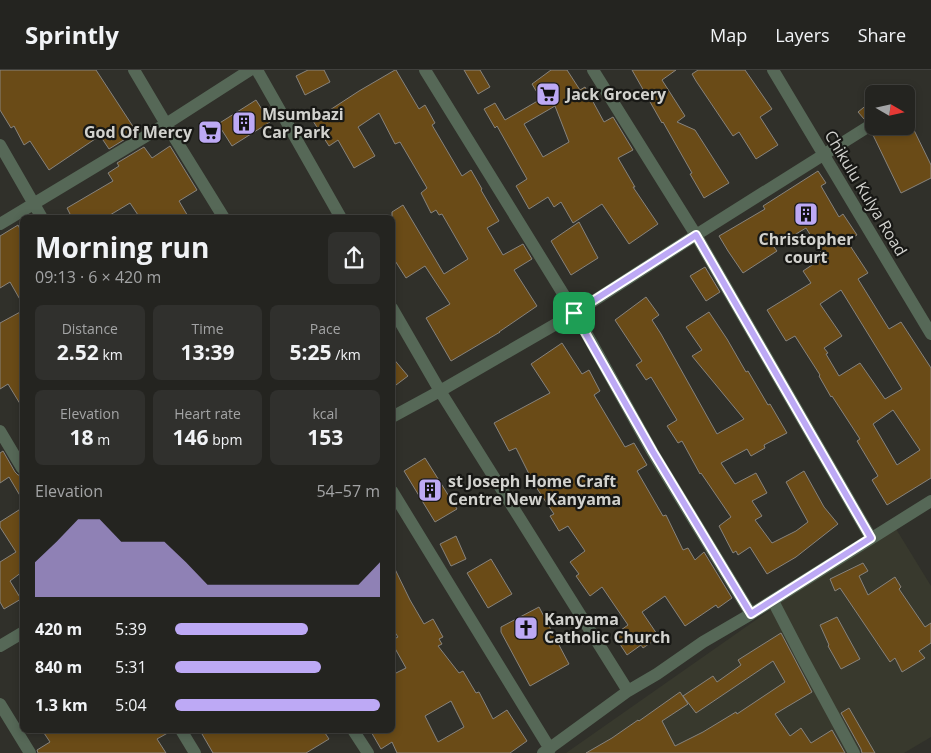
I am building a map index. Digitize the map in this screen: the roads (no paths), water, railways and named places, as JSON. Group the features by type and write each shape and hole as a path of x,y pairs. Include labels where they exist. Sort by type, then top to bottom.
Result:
{"street":[{"path":"134,70 222,215"},
{"path":"0,224 166,124 250,70"},
{"path":"257,70 339,215"},
{"path":"425,70 574,313 653,452 751,614"},
{"path":"593,70 696,235 871,538"},
{"name":"Chikulu Kulya Road","path":"773,70 931,334"},
{"path":"395,415 574,313 865,129"},
{"path":"0,145 40,215"},
{"path":"395,313 440,391 628,691"},
{"path":"0,432 20,465"},
{"path":"395,495 546,751 628,691 703,642 773,601 931,501"},
{"path":"773,601 854,753"},
{"path":"0,646 20,634"},
{"path":"0,704 30,753"},
{"path":"183,733 195,753"},
{"path":"355,733 368,753"}],"place":[{"name":"Jack Grocery","path":"548,94"},
{"name":"Msumbazi Car Park","path":"244,123"},
{"name":"God Of Mercy","path":"210,132"},
{"name":"Christopher court","path":"806,214"},
{"name":"st Joseph Home Craft Centre New Kanyama","path":"430,490"},
{"name":"Kanyama Catholic Church","path":"526,628"}]}
